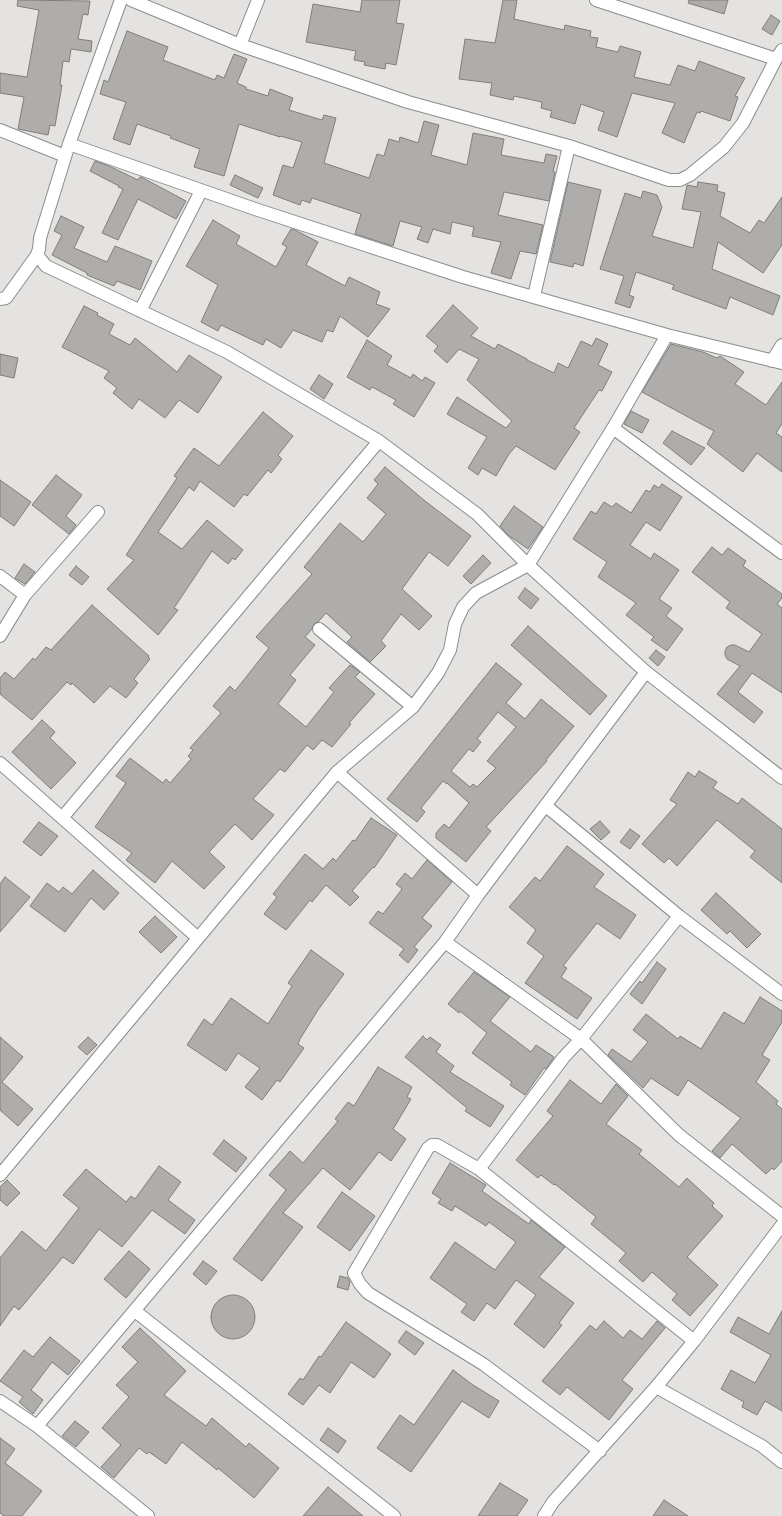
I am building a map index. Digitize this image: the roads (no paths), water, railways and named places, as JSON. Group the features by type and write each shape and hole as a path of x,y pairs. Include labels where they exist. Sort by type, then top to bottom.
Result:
{"street":[{"path":"0,300 6,298 37,255 40,238 65,156 121,0"},
{"path":"131,0 240,45 408,102 569,146 669,180 680,180 690,175 724,147 742,123 779,54 596,0"},
{"path":"240,45 258,0"},
{"path":"0,130 65,156"},
{"path":"69,144 255,209 463,276 667,335 777,362 782,345"},
{"path":"534,296 569,146"},
{"path":"140,311 202,191"},
{"path":"37,255 46,266 227,352 379,441 477,514 528,565 646,672 781,774"},
{"path":"0,1176 337,772 414,707 438,673 450,650 455,624 463,607 476,593 528,565 613,428 667,335"},
{"path":"613,428 782,553"},
{"path":"62,818 379,441"},
{"path":"0,636 25,595 98,512"},
{"path":"0,576 25,595"},
{"path":"320,629 414,707"},
{"path":"37,1426 445,942 478,895 646,672"},
{"path":"0,763 198,938"},
{"path":"337,772 478,895"},
{"path":"546,806 679,916 782,994"},
{"path":"479,1169 564,1057 679,916"},
{"path":"445,942 580,1039 679,1135 782,1216"},
{"path":"600,1451 483,1364 368,1293 360,1284 354,1273 428,1148 432,1145 437,1145 479,1169 694,1341"},
{"path":"544,1516 553,1502 600,1451 694,1341 782,1225"},
{"path":"135,1311 394,1516"},
{"path":"656,1387 762,1446 782,1462"},
{"path":"0,1402 37,1426 148,1516"}]}
